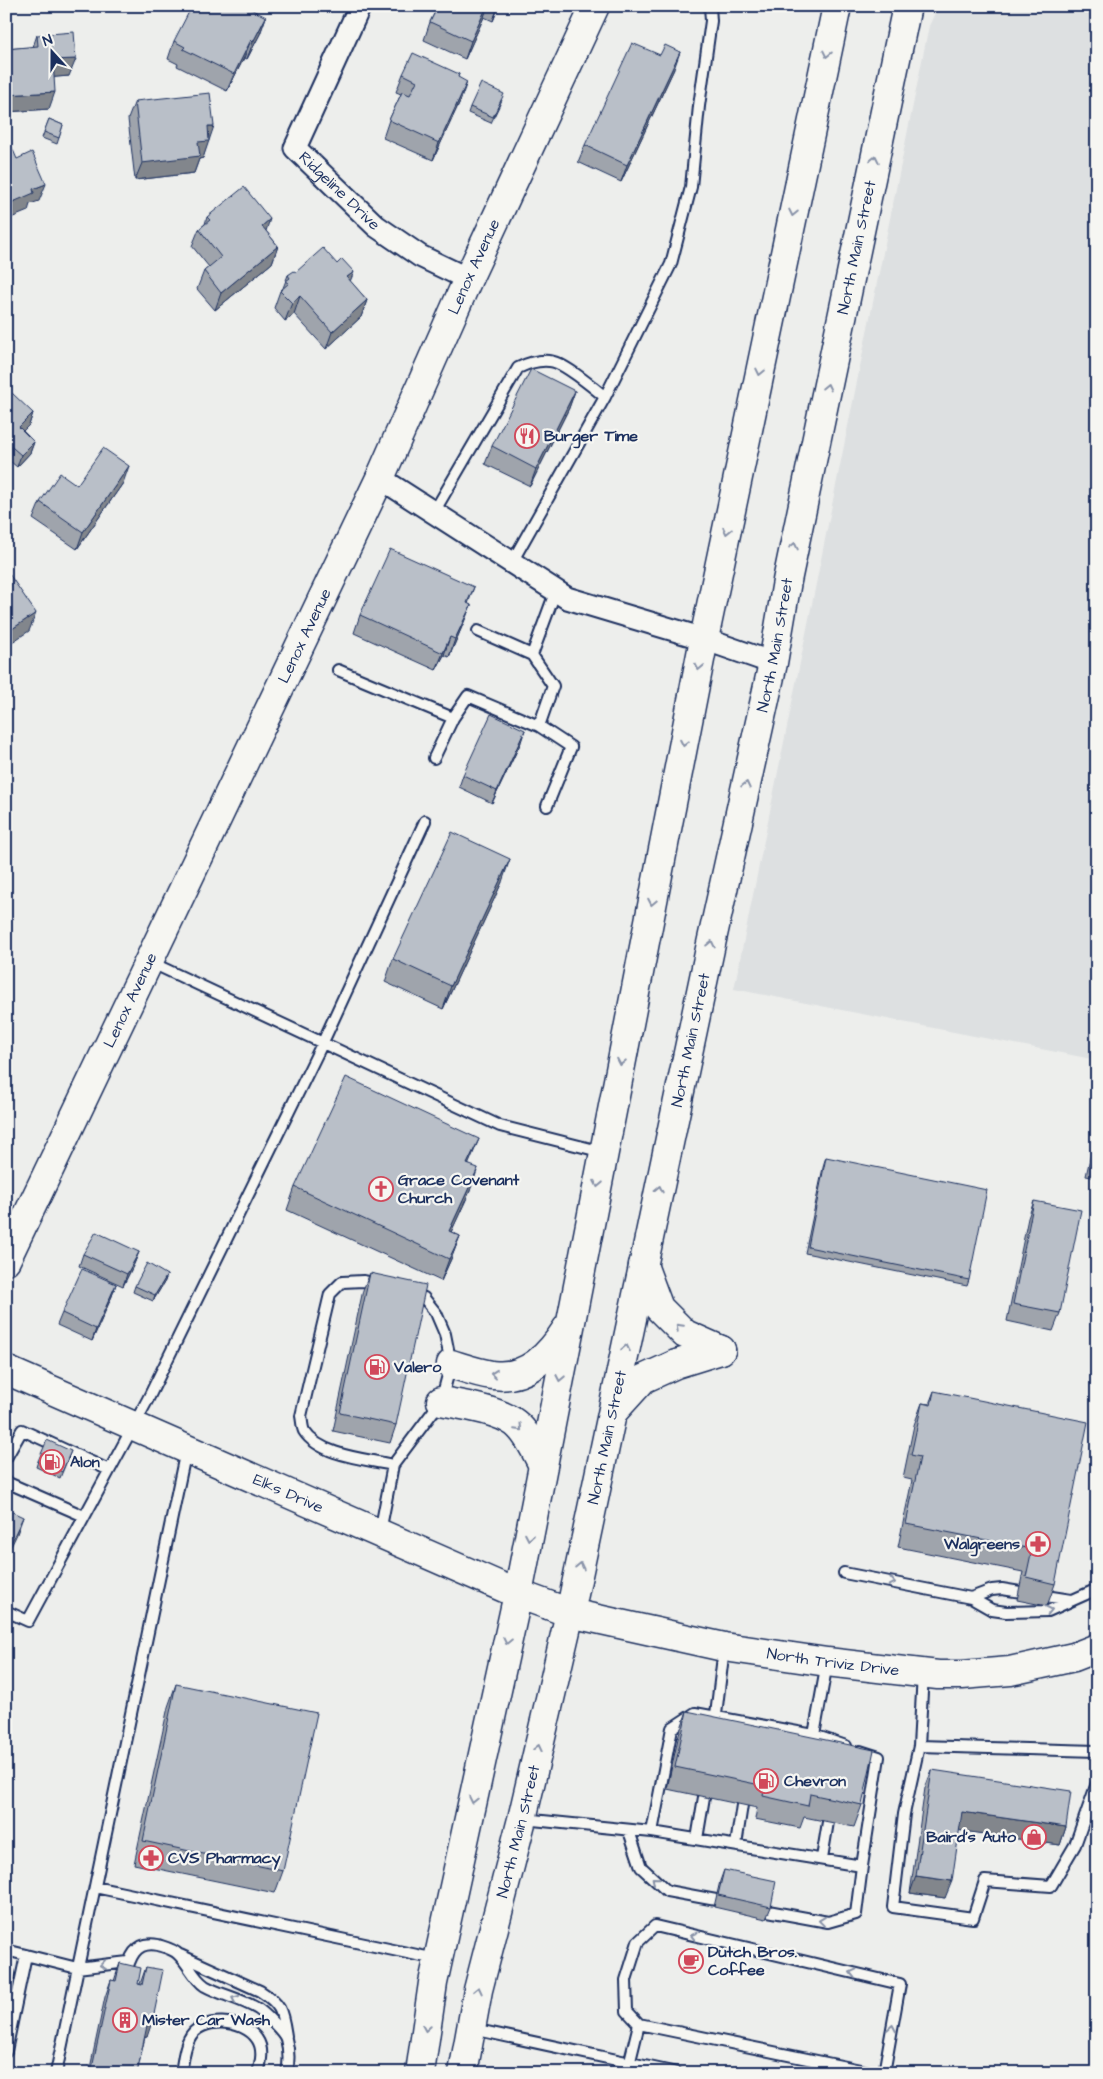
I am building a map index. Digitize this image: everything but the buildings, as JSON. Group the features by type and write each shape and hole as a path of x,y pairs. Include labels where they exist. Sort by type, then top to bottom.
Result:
{"main road":[{"name":"Lenox Avenue","path":"6,1260 380,478 468,279 595,6"},
{"path":"420,2073 436,1972 518,1594 704,639 837,6"},
{"name":"North Main Street","path":"464,2073 478,1990 522,1819 570,1613 710,944 773,663 786,581 907,6"},
{"path":"612,1413 643,1379 676,1364 722,1350 685,1334 659,1308 643,1265"},
{"path":"450,1364 492,1375 514,1374 537,1363 553,1349 571,1320"},
{"name":"Elks Drive","path":"6,1370 518,1594 570,1613"},
{"path":"441,1401 482,1409 515,1423 530,1442 543,1465"},
{"name":"North Triviz Drive","path":"570,1613 724,1647 924,1673 962,1675 1010,1671 1074,1658 1097,1648"}],"street":[{"name":"Ridgeline Drive","path":"360,6 295,148 376,226 420,256 468,279"},
{"path":"380,478 567,598 704,639 773,663"}],"lane":[{"path":"512,562 605,397 670,264 691,187 699,106 711,20 710,6"},
{"path":"434,512 518,368 529,363 551,361 576,375 605,397"},
{"path":"532,655 556,590"},
{"path":"478,631 532,655 553,686 539,726"},
{"path":"338,670 453,718"},
{"path":"434,758 453,718 468,696 539,726 571,747 546,806"},
{"path":"6,1612 28,1621 134,1426 323,1042 424,821"},
{"path":"150,962 500,1126 604,1152"},
{"path":"380,1533 392,1465 441,1401 450,1364 445,1334 436,1313 424,1298 408,1290 395,1287 363,1281 342,1282 330,1294 301,1416 303,1430 313,1441 328,1451 392,1465"},
{"path":"6,1458 22,1430 109,1470"},
{"path":"56,2073 186,1449"},
{"path":"6,1482 84,1516"},
{"path":"844,1572 971,1598 992,1610 1020,1613 1048,1611 1093,1591"},
{"path":"971,1598 992,1590 1002,1589 1070,1600"},
{"path":"713,1732 724,1647"},
{"path":"814,1735 828,1662"},
{"path":"924,1673 919,1746 904,1814 893,1907 973,1918 985,1880 1050,1886 1075,1845 1097,1783"},
{"path":"652,1832 672,1728 696,1713 716,1716 758,1728 814,1735 842,1749 879,1757 856,1914 828,1922 768,1911"},
{"path":"919,1746 1097,1751"},
{"path":"697,1839 704,1797"},
{"path":"736,1845 742,1805"},
{"path":"522,1819 652,1832 822,1858 862,1866"},
{"path":"822,1858 828,1822"},
{"path":"629,1831 641,1867 667,1891 716,1900"},
{"path":"95,1887 436,1972"},
{"path":"875,2073 640,2024 627,2011 626,1980 638,1942 654,1926 900,1984 884,2073"},
{"path":"122,1992 128,1962 133,1952 141,1946 152,1944 166,1947 260,1991 280,2007 289,2063 287,2073"},
{"path":"6,1950 77,1968 128,1962"},
{"path":"178,1954 190,1971 205,1986 257,2009 286,2037"},
{"path":"6,2051 26,1955"},
{"path":"181,2073 189,2038 200,2027 217,2022 232,2024 246,2029 257,2038 261,2051 258,2073"},
{"path":"628,2073 640,2024"},
{"path":"470,2029 677,2073"}],"shaded area":[{"path":"938,6 1097,6 1097,1060 734,989 929,26"}],"place":[{"name":"Burger Time","path":"527,436"},
{"name":"Grace Covenant Church","path":"381,1189"},
{"name":"Valero","path":"377,1367"},
{"name":"Alon","path":"52,1462"},
{"name":"Walgreens","path":"1038,1544"},
{"name":"Chevron","path":"766,1781"},
{"name":"Baird's Auto","path":"1034,1837"},
{"name":"CVS Pharmacy","path":"151,1858"},
{"name":"Dutch Bros. Coffee","path":"691,1961"},
{"name":"Mister Car Wash","path":"125,2020"}]}
